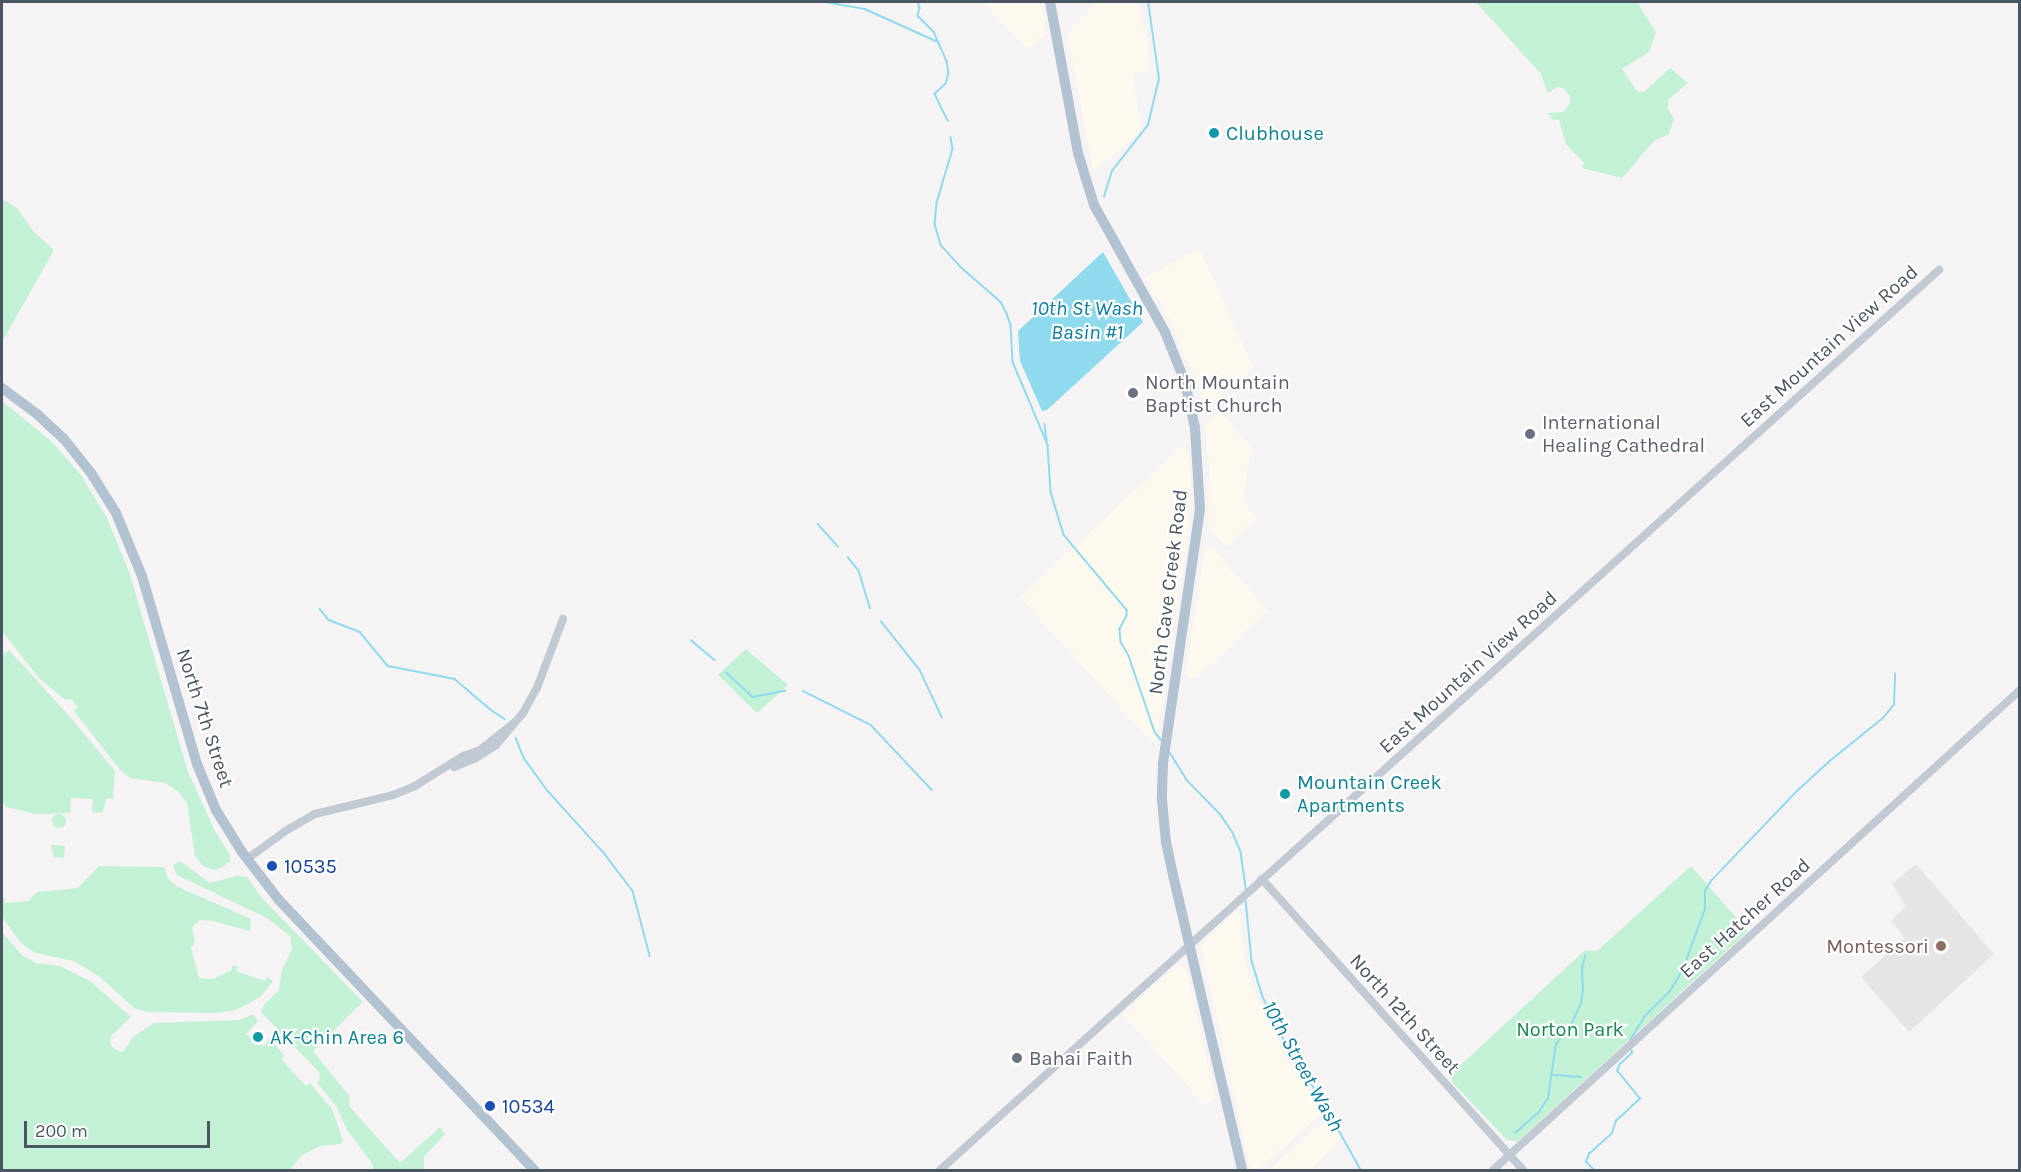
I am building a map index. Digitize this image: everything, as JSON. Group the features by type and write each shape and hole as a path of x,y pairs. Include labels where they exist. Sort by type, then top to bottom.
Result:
{"main road":[{"name":"North Cave Creek Road","path":"1050,2 1078,153 1094,205 1165,332 1185,382 1195,428 1200,509 1164,757 1162,795 1166,842 1242,1170"},
{"name":"North 7th Street","path":"2,388 37,414 63,439 91,472 116,513 142,576 200,772 216,810 247,859 278,899 534,1170"}],"street":[{"name":"East Mountain View Road","path":"940,1170 1939,270"},
{"path":"247,859 287,830 315,814 393,795 488,751 514,723 537,688 562,621"},
{"name":"East Hatcher Road","path":"1493,1170 2019,690"},
{"name":"North 12th Street","path":"1262,879 1524,1170"}],"shaded area":[{"path":"984,2 1041,2 1046,33 1030,48 1026,47"},
{"path":"1099,2 1136,2 1148,41 1147,72 1133,73 1140,125 1138,135 1093,171 1067,34"},
{"path":"1199,248 1253,367 1210,404 1203,399 1171,322 1145,278"},
{"path":"1217,414 1222,414 1254,450 1250,453 1243,504 1257,518 1226,547 1208,526 1209,470 1205,426"},
{"path":"1183,446 1189,452 1191,480 1189,528 1157,739 1152,742 1020,597"},
{"path":"1211,547 1268,611 1197,677 1189,679 1186,671 1204,551"},
{"name":"Montessori","path":"1916,864 1994,954 1909,1032 1861,977 1905,938 1891,921 1906,906 1892,884"},
{"path":"1239,909 1245,962 1250,982 1284,1055 1325,1111 1258,1170 1250,1167 1201,946"},
{"path":"1177,966 1184,967 1187,972 1215,1097 1205,1105 1123,1014"},
{"path":"1329,1118 1341,1141 1309,1170 1269,1170"}],"green space":[{"path":"1476,2 1637,2 1656,32 1649,52 1622,69 1637,91 1644,92 1670,68 1688,83 1668,100 1668,109 1674,119 1669,134 1654,141 1622,178 1582,168 1584,163 1566,144 1559,120 1553,120 1548,113 1563,112 1570,103 1570,96 1563,88 1557,87 1548,93 1541,74"},
{"path":"2,199 17,208 33,231 54,250 2,342"},
{"path":"2,401 51,441 81,475 107,518 129,572 188,772 215,831 230,855 230,861 223,867 214,870 203,866 195,856 187,803 179,792 165,783 130,778 121,771 74,711 78,707 71,699 65,700 39,678 2,631"},
{"path":"746,649 788,685 757,713 718,675"},
{"path":"9,650 71,718 115,771 113,799 107,798 102,813 92,812 93,799 71,798 70,813 35,814 7,807 2,802 2,651 5,654"},
{"path":"59,814 64,816 66,821 64,826 59,828 54,826 52,821 54,816"},
{"path":"51,845 65,846 64,858 54,857"},
{"path":"178,862 183,863 210,883 236,876 247,877 262,898 363,1002 313,1051 350,1097 349,1106 400,1163 440,1127 445,1134 424,1157 424,1170 374,1170 371,1162 346,1128 337,1107 318,1084 320,1073 261,1012 264,1005 279,990 282,970 292,949 290,936 267,918 177,875 173,865"},
{"path":"99,866 164,867 168,878 176,886 251,919 250,931 213,921 200,920 192,927 195,942 191,948 199,978 212,979 231,971 233,965 238,967 236,971 265,981 267,977 273,981 260,997 236,1010 217,1013 147,1012 134,1008 100,977 74,961 35,953 21,943 2,917 2,892 5,903 28,901 37,892 78,888"},
{"name":"Norton Park","path":"1691,866 1748,931 1518,1141 1507,1140 1452,1082 1452,1073 1585,950 1597,951"},
{"path":"2,932 23,956 36,963 60,966 90,981 131,1017 111,1036 110,1044 116,1050 123,1052 133,1037 154,1023 240,1020 253,1014 258,1021 246,1034 256,1043 265,1046 270,1037 284,1056 281,1059 306,1086 310,1083 332,1109 343,1140 340,1144 320,1146 301,1156 290,1170 2,1170"}],"water":[{"name":"10th St Wash Basin #1","path":"1103,252 1143,322 1047,410 1042,411 1020,361 1018,331"}],"waterway":[{"path":"825,2 865,9 936,41"},
{"name":"10th Street Wash","path":"918,2 920,8 918,16 934,32 947,61 949,73 946,84 935,94 948,121"},
{"path":"1104,197 1112,171 1148,125 1159,79 1148,2"},
{"name":"10th Street Wash","path":"951,137 953,149 937,203 935,224 941,245 961,267 1001,302 1007,314 1011,325 1013,362 1048,445 1051,492 1064,535 1127,610 1127,616 1120,629 1121,642 1129,656 1155,732 1161,740"},
{"name":"10th Street Wash","path":"1045,424 1047,441"},
{"path":"818,524 838,546"},
{"path":"848,557 859,571 870,608"},
{"path":"320,609 329,620 360,632 388,666 455,679 505,719"},
{"path":"881,621 920,670 942,717"},
{"path":"691,640 715,660"},
{"path":"726,672 753,697 785,691"},
{"path":"1630,1040 1645,1016 1670,991 1683,969 1705,909 1705,891 1711,881 1797,791 1883,718 1894,705 1895,674"},
{"path":"803,691 871,725 932,790"},
{"path":"516,738 524,758 548,791 604,853 633,891 650,956"},
{"name":"10th Street Wash","path":"1169,751 1187,780 1221,815 1233,833 1241,852 1246,889"},
{"name":"10th Street Wash","path":"1246,900 1252,961 1263,997 1291,1054 1321,1098 1361,1170"},
{"path":"1515,1133 1539,1112 1548,1098 1556,1044 1570,1027 1581,1003 1582,969 1585,956"},
{"path":"1594,1170 1586,1162 1589,1154 1612,1133 1616,1121 1640,1099 1617,1071 1620,1064 1632,1053 1631,1048"},
{"path":"1553,1075 1581,1077"}],"place":[{"name":"Clubhouse","path":"1214,133"},
{"name":"North Mountain Baptist Church","path":"1133,393"},
{"name":"International Healing Cathedral","path":"1530,434"},
{"name":"Mountain Creek Apartments","path":"1285,794"},
{"name":"10535","path":"272,866"},
{"name":"Montessori","path":"1941,946"},
{"name":"AK-Chin Area 6","path":"258,1037"},
{"name":"Bahai Faith","path":"1017,1058"},
{"name":"10534","path":"490,1106"}]}
